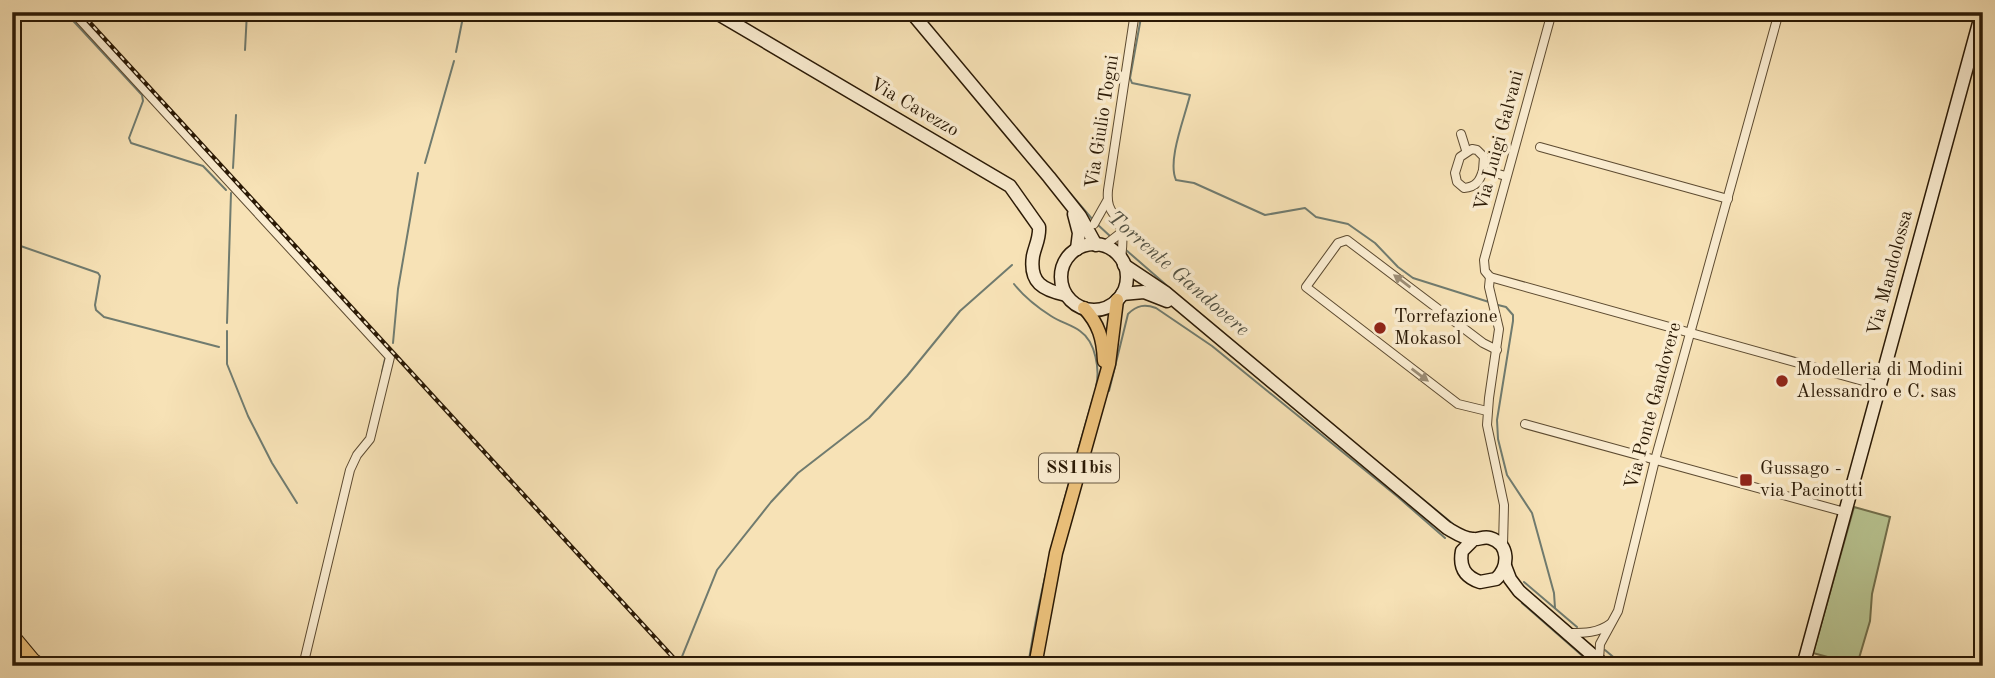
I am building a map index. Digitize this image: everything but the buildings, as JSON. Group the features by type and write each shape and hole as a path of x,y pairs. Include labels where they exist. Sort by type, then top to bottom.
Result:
{"highway":[{"path":"12,636 24,653 39,666"}],"main road":[{"name":"Via Cavezzo","path":"715,12 1010,186 1039,228 1040,236 1033,256 1034,273"},
{"path":"911,12 981,93 1103,245 1166,293 1447,528 1458,547 1466,574 1480,582 1519,591"},
{"name":"Via Mandolossa","path":"1803,666 1982,12"},
{"path":"1069,204 1079,233 1077,249"},
{"path":"1066,295 1061,281 1066,259 1077,249 1103,245"},
{"path":"1119,297 1126,278 1122,259"},
{"path":"1034,273 1048,279 1055,278 1062,271"},
{"path":"1034,273 1042,288 1066,295 1083,308 1100,309 1119,297 1143,292 1183,308"},
{"name":"SS11bis","path":"1035,666 1049,581 1109,364 1119,297"},
{"name":"SS11bis","path":"1083,308 1095,319 1100,330 1104,354 1103,382"},
{"path":"1447,528 1498,542 1503,549 1510,579 1519,591 1602,663"},
{"path":"1461,559 1462,551 1478,538"},
{"path":"1488,582 1496,579 1505,566"}],"street":[{"path":"73,12 390,357 370,439 357,455 350,470 303,666"},
{"name":"Via Giulio Togni","path":"1122,259 1121,226 1110,212 1107,201 1135,12"},
{"name":"Via Luigi Galvani","path":"1503,549 1504,505 1494,466 1487,411 1497,350 1498,320 1484,260 1552,12"},
{"name":"Via Ponte Gandovere","path":"1602,663 1600,644 1618,611 1655,460 1779,12"},
{"path":"1970,55 1983,61"},
{"path":"1461,134 1466,150"},
{"path":"1541,147 1728,199"},
{"path":"1472,149 1481,153 1484,157 1483,170 1474,186 1464,188 1457,182 1455,173 1460,157 1466,150 1472,149"},
{"path":"1483,170 1506,176"},
{"path":"1097,220 1107,201"},
{"path":"1103,245 1122,232"},
{"path":"1487,411 1458,404 1306,288 1338,243 1347,240 1483,343 1497,350"},
{"path":"1490,277 1881,386"},
{"path":"1525,424 1845,512"},
{"path":"1478,538 1502,520"},
{"path":"1570,633 1589,633 1603,629 1612,622"}],"green space":[{"path":"1854,507 1890,517 1872,594 1870,621 1857,665 1813,653"}],"waterway":[{"path":"65,12 142,95 143,101 129,138 131,143 203,166 226,190"},
{"path":"245,50 247,12"},
{"path":"456,52 464,12"},
{"path":"1142,12 1130,78 1132,83 1190,95 1175,150 1176,180 1194,183 1265,215 1305,208 1316,217 1348,224 1375,243 1413,278 1489,302"},
{"path":"425,163 454,61"},
{"path":"233,168 236,115"},
{"path":"393,343 398,289 418,173"},
{"name":"Torrente Gandovere","path":"1063,185 1093,220"},
{"path":"227,323 231,193"},
{"name":"Torrente Gandovere","path":"1097,224 1111,237"},
{"path":"12,243 98,273 100,276 95,305 96,310 104,317 219,347"},
{"name":"Torrente Gandovere","path":"1126,250 1172,290"},
{"path":"681,659 717,570 771,502 798,473 869,418 960,311 1012,265"},
{"path":"1014,284 1041,309 1077,329 1090,342 1096,357 1096,387"},
{"path":"1498,305 1506,307 1513,315 1497,420 1498,439 1507,475 1532,513 1554,593 1555,608"},
{"path":"1109,391 1128,314 1141,306 1156,308 1212,346 1445,538"},
{"path":"227,331 227,364 248,416 272,463 297,503"},
{"path":"382,372 385,359"},
{"path":"1028,666 1048,563 1094,395"},
{"name":"Torrente Gandovere","path":"1380,464 1453,524"},
{"name":"Torrente Gandovere","path":"1524,582 1577,627"},
{"path":"1522,603 1594,666"},
{"name":"Torrente Gandovere","path":"1605,650 1624,666"}],"railway":[{"path":"80,12 681,666"}],"place":[{"name":"Torrefazione Mokasol","path":"1380,328"},
{"name":"Modelleria di Modini Alessandro e C. sas","path":"1782,381"},
{"name":"Gussago - via Pacinotti","path":"1746,480"}]}
